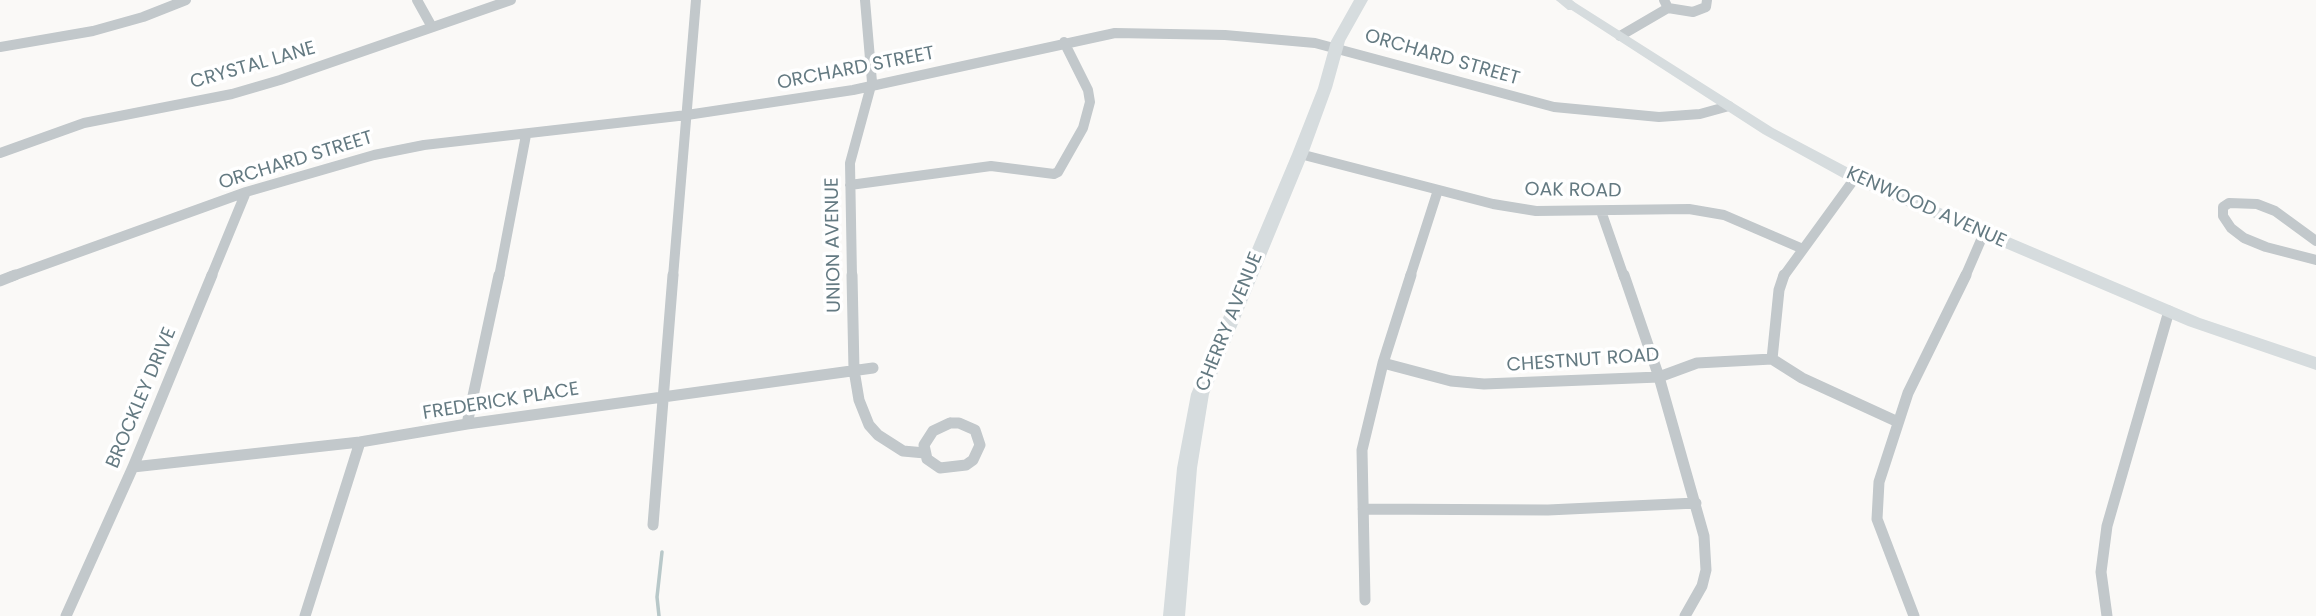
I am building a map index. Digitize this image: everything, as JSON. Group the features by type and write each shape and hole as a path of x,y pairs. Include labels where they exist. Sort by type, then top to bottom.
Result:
{"main road":[{"name":"CHERRY AVENUE","path":"1174,616 1187,468 1200,394 1300,154 1325,88 1339,30 1351,0"},
{"name":"CHERRY AVENUE","path":"1337,44 1361,0"},
{"name":"KENWOOD AVENUE","path":"1566,2 1729,106 1855,178 2169,311 2316,364"}],"street":[{"path":"0,47 93,31 143,17 186,0"},
{"path":"417,0 432,27"},
{"name":"CRYSTAL LANE","path":"0,153 84,123 244,90 511,0"},
{"path":"653,525 696,0"},
{"name":"UNION AVENUE","path":"865,0 872,82 860,132 853,147 850,185 854,370 859,400 869,425 878,435 903,451 925,453"},
{"path":"1620,36 1666,4 1697,12 1706,7 1707,0"},
{"name":"ORCHARD STREET","path":"0,281 246,192 374,155 424,145 687,115 870,87 1063,42 1115,33 1288,39 1337,44 1485,90 1554,107 1659,117 1700,114 1729,106"},
{"path":"850,185 935,171 991,166 1054,174 1060,170 1075,143 1090,102 1088,90 1063,42"},
{"path":"467,424 491,319 526,135"},
{"name":"OAK ROAD","path":"1300,154 1493,204 1536,211 1689,208 1724,215 1803,249"},
{"path":"1855,178 1783,277 1779,290 1772,359 1802,378 1898,422"},
{"path":"1366,600 1362,450 1382,363 1438,190"},
{"name":"BROCKLEY DRIVE","path":"66,616 133,467 246,192"},
{"path":"2316,241 2275,211 2257,204 2230,203 2223,207 2223,216 2231,228 2244,237 2266,247 2316,260"},
{"path":"1601,211 1659,377 1703,536 1706,570 1702,586 1685,616"},
{"path":"1914,616 1877,519 1878,482 1908,393 1948,316 1984,233"},
{"path":"2107,616 2101,572 2107,526 2169,311"},
{"name":"CHESTNUT ROAD","path":"1382,363 1451,381 1484,384 1659,377 1697,363 1772,359"},
{"name":"FREDERICK PLACE","path":"133,467 360,442 467,424 873,368"},
{"name":"UNION AVENUE","path":"959,423 968,426 979,437 980,445 973,460 956,469 933,465 925,453 927,438 941,426 959,423"},
{"path":"305,616 360,442"},
{"path":"1363,509 1548,510 1696,503"}],"waterway":[{"path":"659,616 657,597 662,552"}]}
